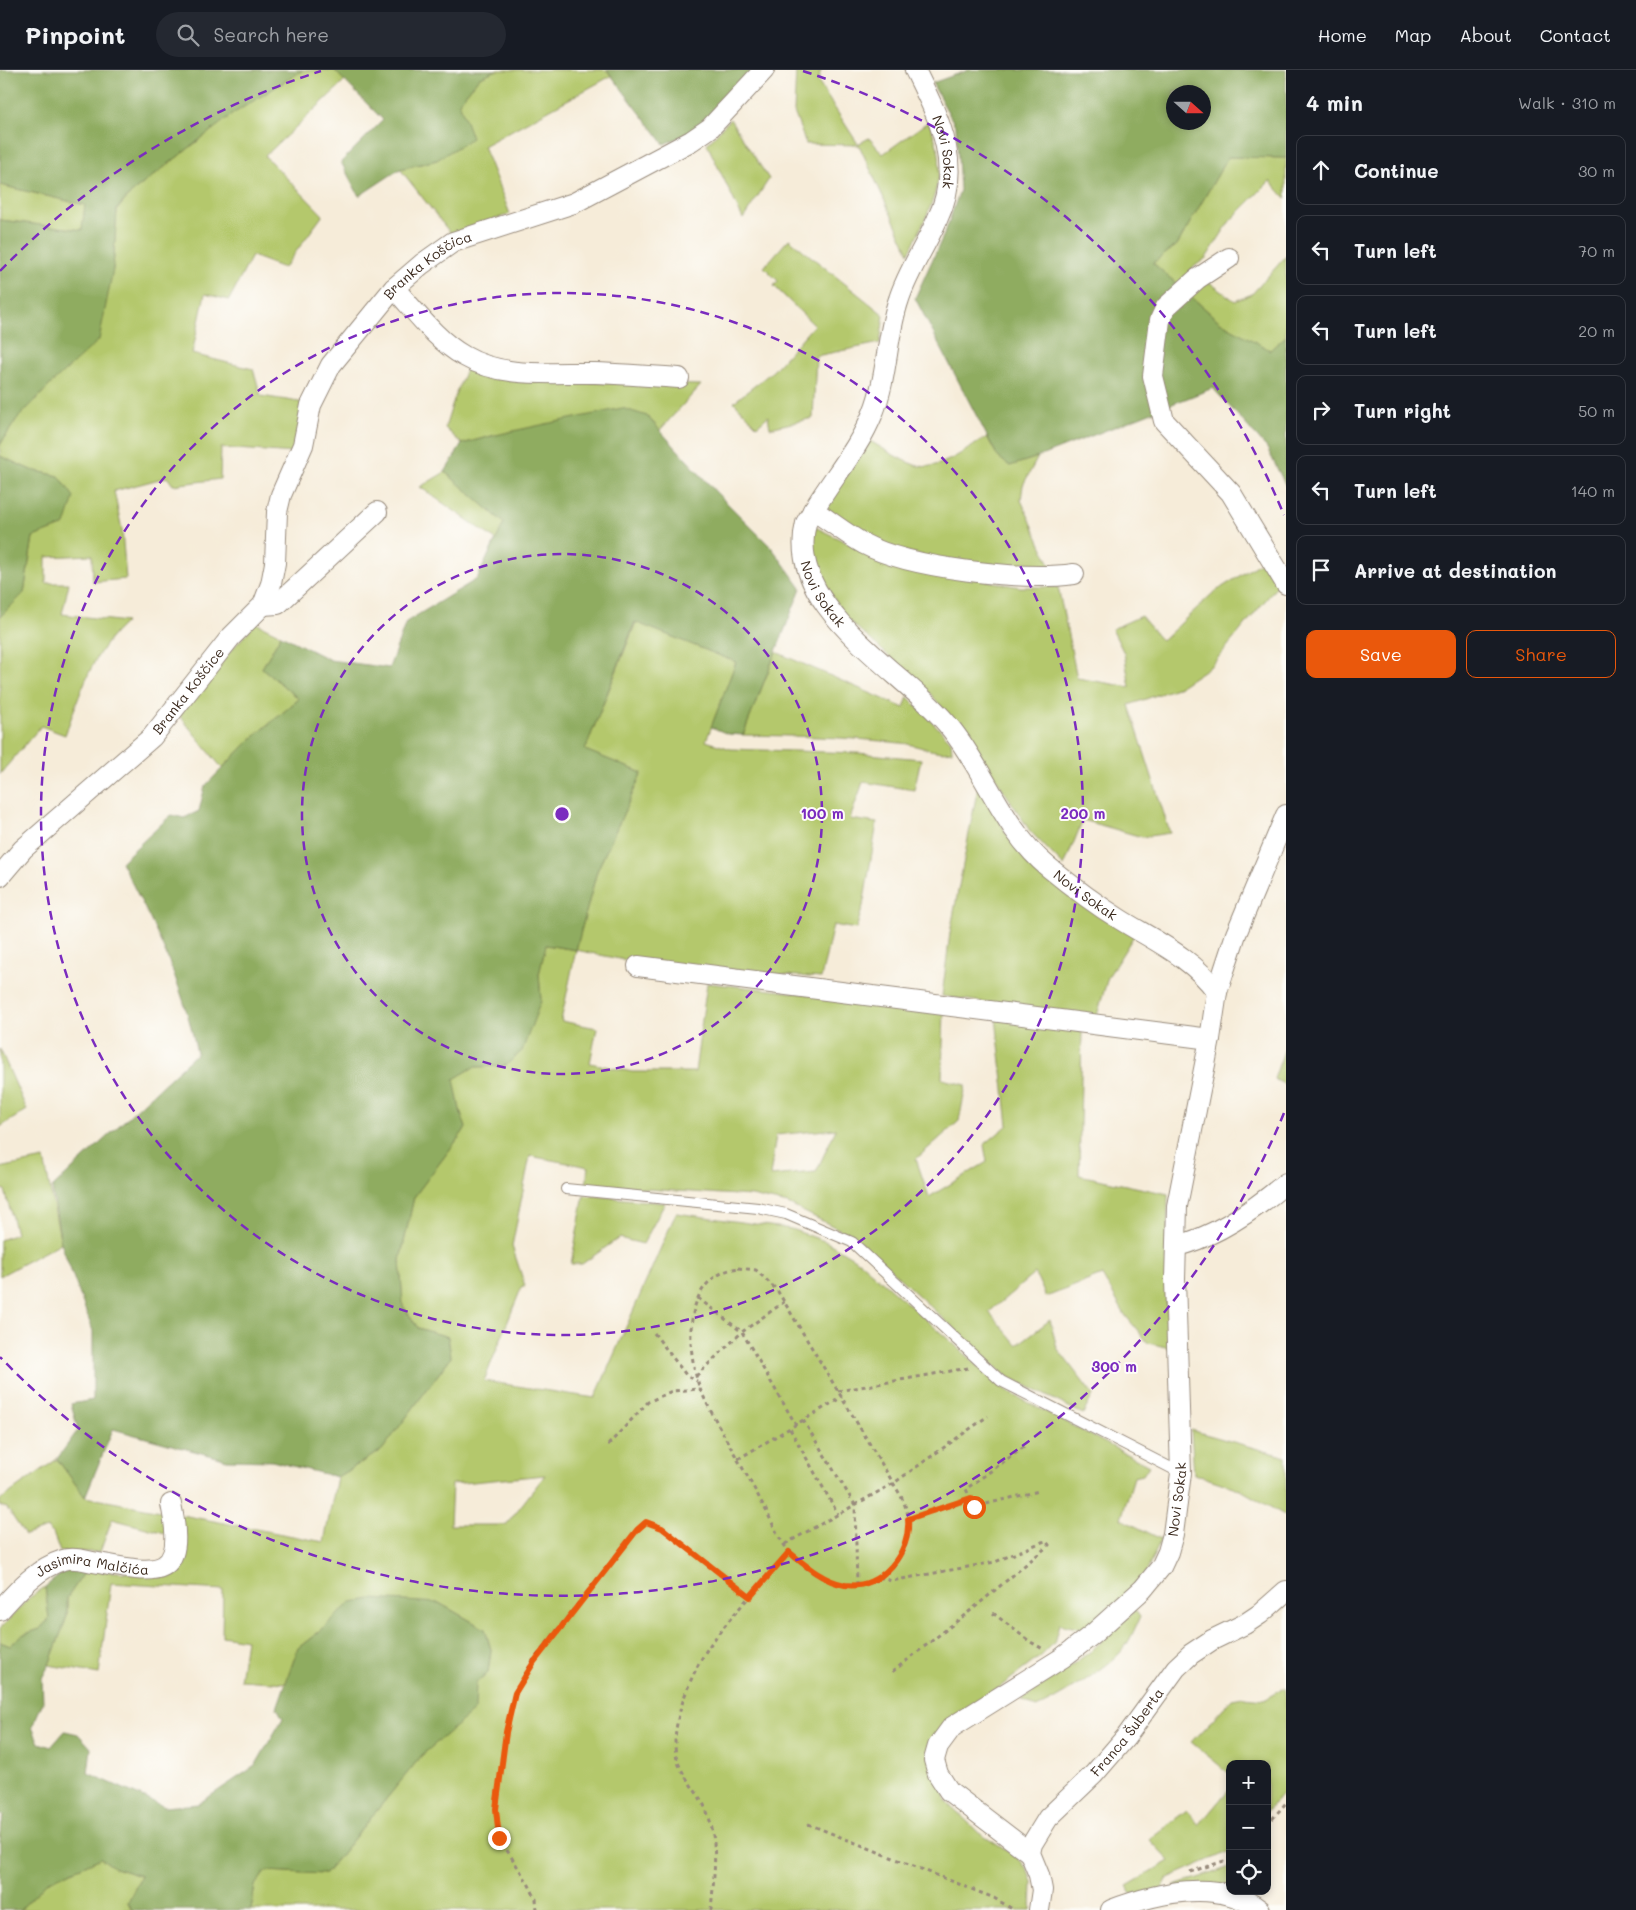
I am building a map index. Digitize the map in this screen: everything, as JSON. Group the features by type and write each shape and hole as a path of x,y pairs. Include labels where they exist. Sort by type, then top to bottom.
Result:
{"street":[{"name":"Branka Koščica","path":"263,606 271,584 275,563 279,504 303,445 311,405 331,365 394,288 422,264 453,242 574,203 691,142 710,128 764,70"},
{"name":"Novi Sokak","path":"915,70 937,113 944,132 948,155 947,190 938,218 903,287 894,312 884,375 873,413 806,523 802,539 805,559 811,576 837,620 852,637 916,691 952,729 1008,821 1046,864 1118,918 1178,954 1200,972 1217,992"},
{"path":"1228,258 1197,279 1166,307 1160,320 1153,376 1164,421 1231,493 1286,584"},
{"path":"394,288 438,337 466,357 479,363 549,374 595,373 679,378"},
{"path":"813,510 864,544 914,561 991,574 1054,577 1074,574"},
{"name":"Branka Koščice","path":"0,876 23,849 152,737 230,638 263,606 278,604 377,512"},
{"name":"Novi Sokak","path":"1030,1853 949,1791 938,1774 934,1760 938,1746 952,1728 1062,1658 1093,1634 1143,1589 1161,1567 1173,1534 1181,1473 1176,1246 1177,1206 1210,1039 1217,992 1236,934 1286,815"},
{"path":"638,966 1210,1039"},
{"path":"1176,1246 1194,1242 1214,1232 1286,1183"},
{"name":"Jasimira Malčića","path":"0,1610 21,1587 49,1566 64,1559 79,1559 143,1571 162,1567 168,1562 175,1545 176,1530 171,1504"},
{"name":"Franca Šuberta","path":"1030,1853 1032,1844 1048,1818 1094,1774 1120,1745 1176,1668 1191,1654 1212,1640 1246,1624 1286,1592"},
{"path":"1030,1853 1039,1874 1042,1890 1039,1910"},
{"path":"1111,1910 1129,1903 1171,1894 1211,1890 1239,1896 1260,1910"}],"lane":[{"path":"566,1189 758,1208 786,1214 852,1242 1001,1381 1181,1473"}],"path":[{"path":"728,1269 756,1270 771,1282 784,1302 894,1483 901,1496 908,1519 907,1539 903,1550 893,1565 879,1577 857,1585 845,1585 823,1578 789,1552 700,1389 693,1368 690,1331 698,1298 704,1288 718,1276 728,1269"},
{"path":"698,1298 742,1332 796,1425"},
{"path":"696,1376 742,1332 784,1302"},
{"path":"654,1333 686,1375 697,1381"},
{"path":"838,1391 969,1368"},
{"path":"608,1445 648,1402 672,1391 700,1389"},
{"path":"738,1459 842,1397"},
{"path":"785,1544 894,1483 988,1416"},
{"path":"803,1420 855,1505 857,1585"},
{"path":"790,1429 838,1514"},
{"path":"1024,1447 966,1489 974,1507 1040,1491"},
{"path":"908,1519 971,1498"},
{"path":"533,1910 537,1910 536,1899 499,1838 496,1809 506,1732 515,1693 534,1662 637,1530 646,1522 662,1528 750,1597"},
{"path":"879,1577 891,1581 995,1562 1042,1542 1046,1541 1049,1545 975,1607 892,1672"},
{"path":"711,1910 715,1849 711,1825 704,1806 677,1758 677,1722 686,1694 710,1646 789,1552"},
{"path":"992,1613 1029,1641 1062,1658"},
{"path":"1271,1820 1286,1802"},
{"path":"808,1824 994,1898 1014,1910"}],"green space":[{"path":"0,70 303,70 234,113 131,193 117,209 113,269 99,340 52,383 16,420 0,445 0,220 82,230 85,205 0,185"},
{"path":"303,70 334,70 345,81 265,156 323,215 284,268 252,256 229,300 205,294 192,354 253,369 261,396 306,403 295,453 221,448 220,479 173,485 167,477 114,491 122,530 126,579 93,582 92,555 46,557 46,583 69,583 62,614 126,622 104,647 88,674 65,735 41,726 0,774 0,617 24,593 33,537 65,525 59,476 31,470 0,456 0,445 16,420 52,383 113,269 117,210 131,193 234,113"},
{"path":"334,70 497,70 480,77 459,102 472,138 437,160 400,169 359,196 341,162 383,120"},
{"path":"497,70 607,70 611,76 483,146 510,214 451,234 400,169 437,160 459,102 480,77"},
{"path":"607,70 756,70 712,118 687,134 664,144"},
{"path":"796,70 821,70 818,82 858,144 869,138 883,154 929,121 939,154 938,180 926,218 909,253 859,145 806,144 794,112"},
{"path":"969,70 1286,70 1286,158 1228,157 1177,245 1153,263 1220,322 1270,350 1286,336 1286,486 1267,448 1213,388 1038,457 1010,466 998,457 915,298 946,230 960,190 956,127 932,83"},
{"path":"730,119 769,179 743,219 707,144"},
{"path":"1228,157 1286,158 1286,199 1270,181 1230,221 1206,258 1191,269 1235,301 1252,294 1286,256 1286,336 1270,351 1220,322 1153,263 1177,245"},
{"path":"0,185 85,205 82,230 0,220"},
{"path":"789,239 884,315 880,343 816,356 813,418 770,428 768,416 757,426 734,402 773,371 814,325 774,286 778,281 764,267"},
{"path":"468,365 516,381 701,385 660,430 647,416 495,435 462,444 445,428 456,393"},
{"path":"622,408 647,416 715,491 772,548 801,588 743,735 728,734 711,727 736,662 635,622 585,750 642,773 597,871 576,950 546,945 539,974 541,1001 522,1051 505,1066 474,1067 454,1079 460,1110 466,1128 414,1197 400,1260 403,1306 418,1328 448,1337 451,1357 382,1450 337,1477 272,1461 227,1460 113,1429 85,1497 57,1459 78,1430 71,1404 93,1400 93,1331 61,1243 52,1188 197,1053 184,1002 166,955 121,862 171,815 184,818 199,811 205,786 249,741 299,699 262,668 281,635 330,660 389,668 406,622 477,579 504,523 445,472 462,444"},
{"path":"987,437 998,457 1010,466 1038,457 1023,485 1021,500 1052,569 964,562 898,549 872,539 829,512 827,504 870,441 904,460 924,467 943,463"},
{"path":"0,456 31,470 59,476 74,497 65,525 33,537 24,593 0,617"},
{"path":"445,472 505,523 496,540 420,487"},
{"path":"815,527 874,556 912,567 1020,587 1058,587 1077,678 1130,687 1124,653 1112,629 1141,616 1162,641 1213,593 1261,562 1278,585 1212,665 1179,687 1129,705 1170,833 1142,837 1083,820 1064,866 1030,831 975,746 927,690 845,617 818,573 812,547"},
{"path":"636,622 736,662 706,741 731,749 857,753 921,759 914,790 863,782 850,819 877,823 863,906 856,929 833,925 821,978 634,962 576,950 597,871 642,773 585,750"},
{"path":"256,623 281,635 262,668 299,699 249,741 222,768 179,715 226,656"},
{"path":"776,652 904,708 908,697 951,741 952,751 939,752 906,744 861,739 743,735"},
{"path":"979,781 1007,835 1135,934 1108,977 1096,1019 942,996 950,933"},
{"path":"546,945 576,950 561,1021 597,1028 590,1063 632,1072 695,1072 707,983 944,1009 942,1079 966,1085 959,1121 916,1159 929,1197 987,1162 984,1145 1008,1125 996,1018 1082,1031 1079,1175 1168,1194 1166,1295 1170,1348 1148,1343 1125,1315 1102,1275 1046,1297 1035,1273 989,1312 1017,1345 1050,1320 1057,1348 1093,1395 1083,1414 1007,1376 855,1237 788,1204 752,1196 586,1185 589,1167 530,1156 512,1246 525,1286 522,1286 484,1381 595,1398 676,1213 791,1229 827,1242 860,1262 972,1360 995,1383 1012,1394 1149,1466 1143,1475 1134,1477 1121,1519 1161,1539 1147,1571 1090,1631 1059,1624 1054,1643 1041,1656 935,1736 946,1801 979,1833 1019,1859 1027,1869 1032,1882 1031,1910 251,1910 255,1885 266,1871 325,1874 422,1755 474,1710 476,1683 488,1672 491,1650 485,1629 439,1603 320,1631 298,1648 286,1683 240,1680 246,1640 222,1636 223,1590 111,1583 99,1674 49,1665 67,1616 67,1598 86,1570 163,1575 182,1515 324,1542 337,1477 382,1450 451,1357 448,1337 418,1328 403,1306 400,1260 414,1197 466,1128 453,1079 474,1067 505,1066 541,1001 539,974","holes":["836,1129 816,1172 770,1176 776,1135","545,1475 506,1525 450,1525 452,1484"]},
{"path":"1286,1045 1286,1085 1274,1079"},
{"path":"0,1049 27,1110 0,1127"},
{"path":"44,1159 61,1243 0,1276 0,1240 16,1234 5,1190 0,1189 0,1168"},
{"path":"584,1195 665,1203 643,1244 619,1238 582,1264 571,1264"},
{"path":"1191,1430 1286,1457 1286,1516 1239,1489 1194,1474"},
{"path":"57,1459 85,1497 166,1512 169,1534 112,1519 100,1552 60,1552 53,1533 47,1528 25,1535 7,1508 0,1506 0,1500"},
{"path":"68,1568 86,1570 67,1598 67,1616 49,1665 42,1678 43,1702 32,1727 39,1743 51,1747 65,1731 78,1734 91,1748 88,1773 165,1807 198,1804 255,1766 283,1718 277,1708 298,1648 320,1631 351,1602 372,1599 439,1603 485,1629 491,1650 488,1672 476,1683 475,1710 422,1755 325,1874 266,1871 255,1885 251,1910 132,1910 128,1902 141,1876 115,1868 101,1858 47,1882 20,1910 0,1910 0,1841 3,1815 0,1813 0,1642 10,1646 22,1635 40,1629 49,1618 45,1587"},
{"path":"45,1587 49,1618 40,1629 22,1635 10,1646 0,1642 0,1629 29,1598"},
{"path":"1135,1610 1140,1617 1126,1646 1092,1676 1036,1708 1022,1700 1090,1652"},
{"path":"1286,1687 1286,1789 1271,1806 1271,1760 1226,1760 1226,1771 1191,1742 1232,1699 1243,1697 1265,1699"},
{"path":"1226,1793 1226,1853 1168,1878 1160,1892 1132,1894 1127,1886 1170,1861 1149,1839 1187,1810 1199,1825"},
{"path":"101,1858 115,1868 141,1876 128,1902 132,1910 20,1910 47,1882"},
{"path":"1226,1868 1226,1886 1174,1886"}],"route":[{"path":"499,1838 496,1809 506,1732 515,1693 534,1662 637,1530 646,1522 654,1523 662,1528 750,1597 789,1552 814,1572 833,1582 857,1585 869,1582 888,1570 897,1560 907,1539 908,1519 971,1498 974,1507"}]}
